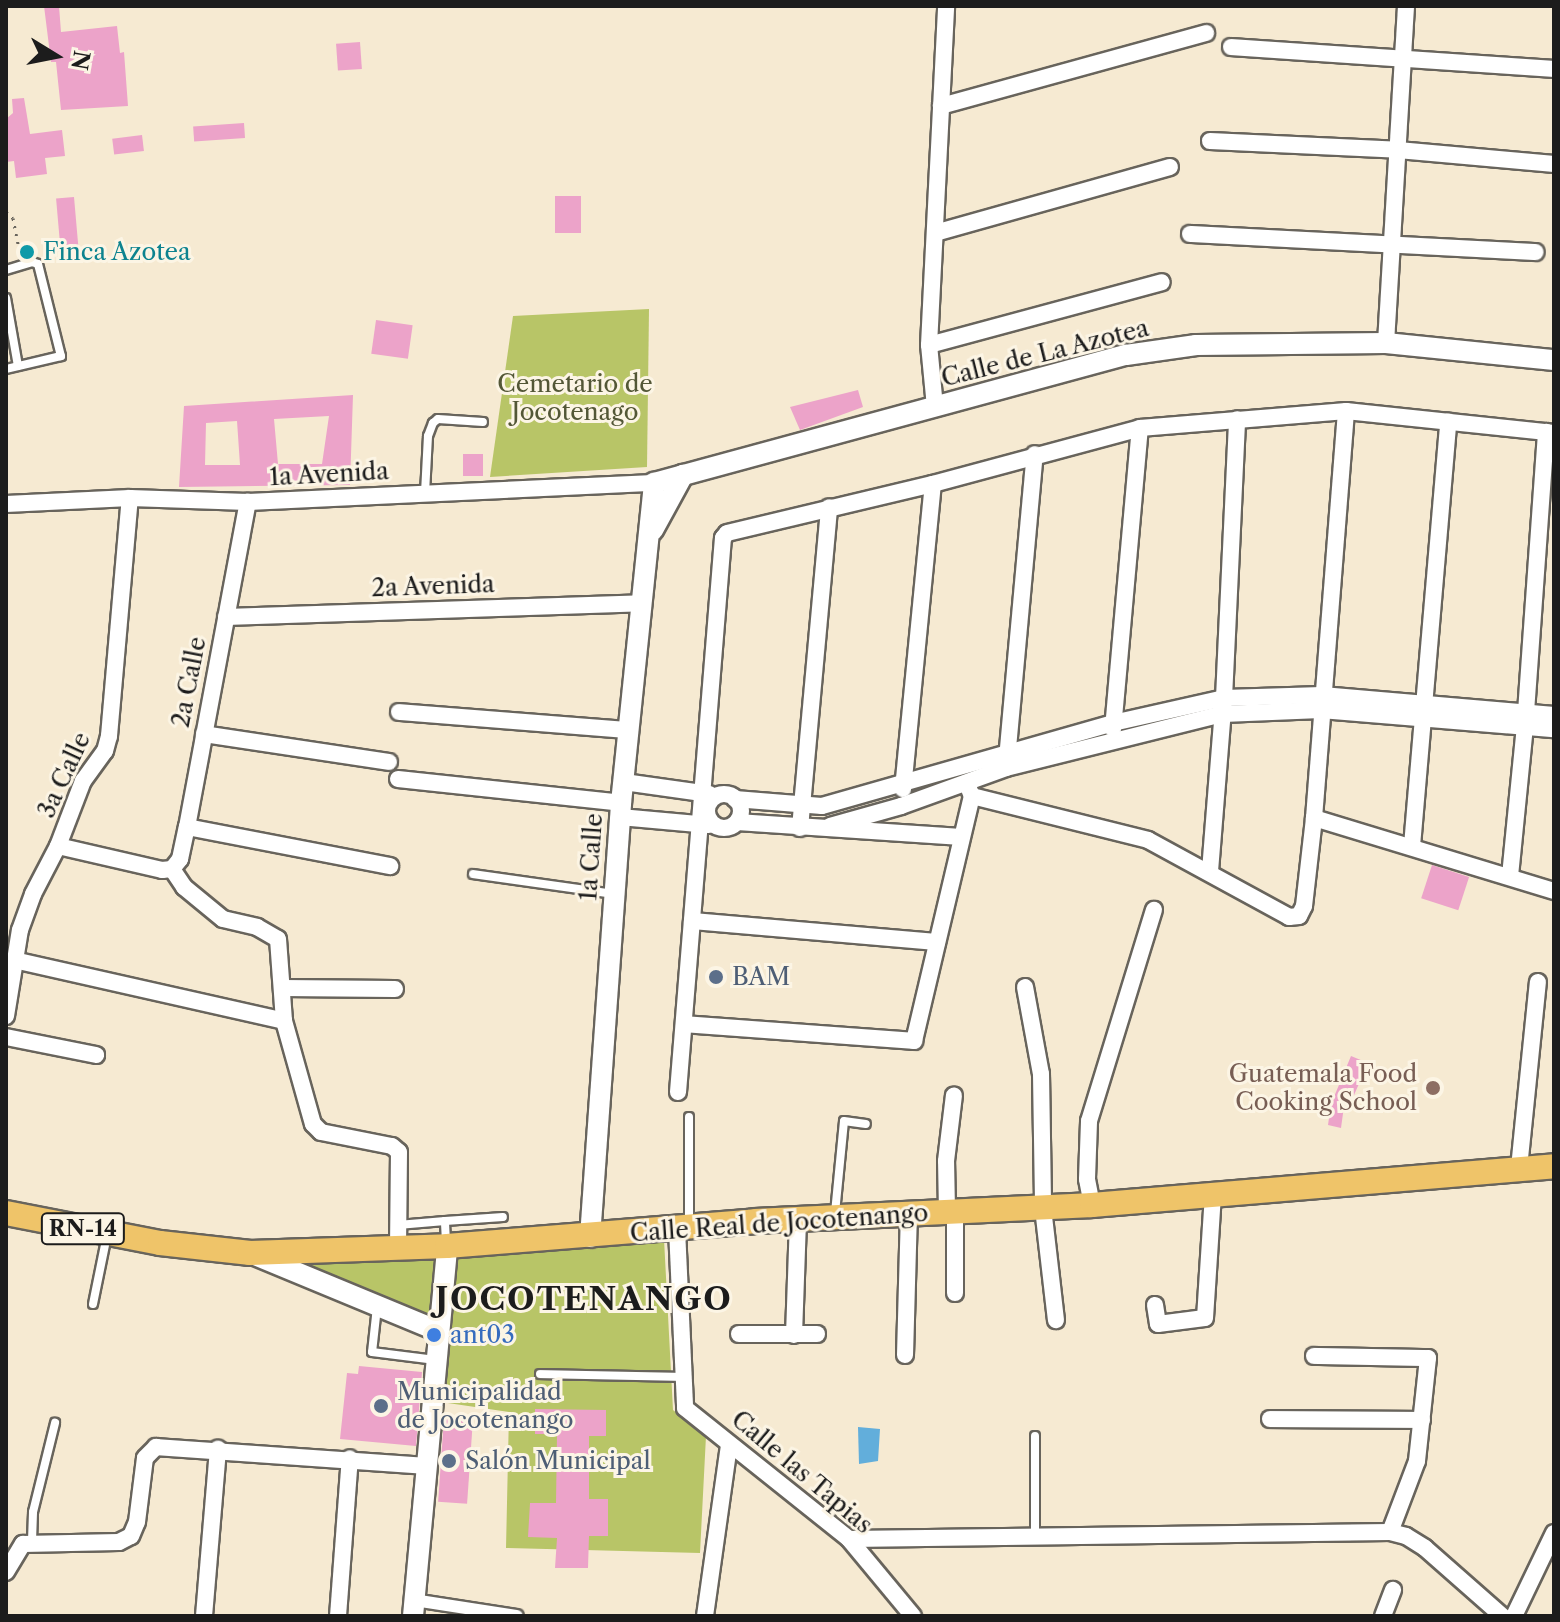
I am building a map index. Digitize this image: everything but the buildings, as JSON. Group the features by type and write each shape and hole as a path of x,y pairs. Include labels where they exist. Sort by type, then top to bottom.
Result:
{"main road":[{"name":"Calle Real de Jocotenango","path":"7,1218 160,1243 250,1253 398,1235 447,1246 798,1219 1092,1205 1554,1166"}],"street":[{"path":"935,407 929,345 946,6"},
{"path":"1386,343 1406,6"},
{"path":"941,106 1206,33"},
{"path":"1231,47 1554,69"},
{"path":"1210,141 1398,150 1554,164"},
{"path":"935,233 1170,167"},
{"path":"1190,234 1536,252"},
{"path":"929,345 1162,282"},
{"name":"Calle de La Azotea","path":"654,483 1126,355 1196,345 1386,343 1554,360"},
{"path":"970,790 1148,840 1210,871 1289,917 1299,916 1304,906 1314,818 1346,411"},
{"path":"678,1092 692,921 708,825 723,538 727,533 933,484 1140,428 1346,411 1550,432 1510,876"},
{"path":"1210,871 1224,706 1237,419"},
{"path":"1412,846 1448,422"},
{"path":"1112,731 1140,428"},
{"path":"830,826 970,790 1007,760 1035,454"},
{"path":"649,537 683,475"},
{"name":"1a Avenida","path":"6,504 130,498 248,502 654,483"},
{"name":"1a Calle","path":"590,1237 621,810 654,483"},
{"path":"901,806 933,484"},
{"name":"3a Calle","path":"6,1016 14,960 33,894 58,846 83,781 105,751 109,736 130,498"},
{"name":"2a Calle","path":"172,869 180,859 187,827 248,502"},
{"path":"800,828 829,507"},
{"name":"2a Avenida","path":"226,617 642,603"},
{"path":"624,782 726,795 735,799 822,806 903,782 1007,760 1112,731 1224,706 1322,703 1526,719 1554,715"},
{"path":"399,712 628,730"},
{"path":"1526,719 1554,729"},
{"path":"204,734 389,762"},
{"path":"398,779 729,827 737,822 741,812 735,799"},
{"path":"684,1024 914,1041 962,837 970,790"},
{"path":"1314,818 1554,891"},
{"path":"737,822 962,837"},
{"path":"187,827 390,866"},
{"path":"58,846 162,870 172,869 184,887 223,919 257,927 278,939 284,1021 313,1124 321,1132 392,1146 399,1152 398,1235"},
{"path":"1092,1205 1087,1179 1089,1121 1154,910"},
{"path":"692,921 937,942"},
{"path":"14,960 284,1021"},
{"path":"1519,1168 1538,982"},
{"path":"1025,987 1041,1074 1043,1208 1056,1320"},
{"path":"282,988 395,989"},
{"path":"6,1037 96,1055"},
{"path":"954,1095 946,1161 955,1293"},
{"path":"1155,1305 1158,1324 1205,1318 1213,1194"},
{"path":"905,1355 909,1213"},
{"path":"794,1335 798,1219"},
{"path":"682,1377 683,1228"},
{"path":"447,1246 414,1608 517,1616"},
{"path":"250,1253 378,1303 438,1331"},
{"path":"739,1334 817,1334"},
{"path":"1314,1356 1428,1358 1417,1461 1390,1532"},
{"name":"Calle las Tapias","path":"682,1377 685,1408 849,1539 913,1616"},
{"path":"1270,1419 1422,1420"},
{"path":"705,1616 729,1446"},
{"path":"6,1572 18,1549 32,1541 126,1540 137,1522 148,1452 156,1447 350,1458 426,1466"},
{"path":"204,1616 218,1449"},
{"path":"338,1616 350,1458"},
{"path":"849,1539 1390,1532 1406,1536 1425,1548 1502,1616"},
{"path":"1514,1616 1554,1533"},
{"path":"1383,1616 1393,1590"}],"lane":[{"path":"6,270 38,264 61,356 6,369"},
{"path":"6,298 18,366"},
{"path":"425,493 428,436 433,423 438,419 483,422"},
{"path":"473,874 614,894"},
{"path":"683,1228 689,1117"},
{"path":"834,1218 844,1121 866,1124"},
{"path":"398,1235 445,1221 503,1217"},
{"path":"445,1221 447,1246"},
{"path":"93,1304 107,1234"},
{"path":"378,1303 372,1352 436,1360"},
{"path":"540,1374 682,1377"},
{"path":"32,1541 33,1512 55,1423"},
{"path":"1035,1436 1035,1537"}],"path":[{"path":"6,212 13,218 23,265"}],"green space":[{"name":"Cemetario de Jocotenago","path":"649,309 647,467 490,477 513,316"},
{"path":"664,1239 673,1410 706,1436 700,1553 506,1548 509,1412 441,1402 454,1255"},
{"path":"439,1252 432,1323 268,1256"}],"water":[{"path":"858,1427 880,1429 878,1461 859,1464"}],"place":[{"name":"Finca Azotea","path":"27,252"},
{"name":"BAM","path":"716,977"},
{"name":"Guatemala Food Cooking School","path":"1433,1088"},
{"name":"ant03","path":"434,1335"},
{"name":"Municipalidad de Jocotenango","path":"381,1406"},
{"name":"Salón Municipal","path":"449,1461"}],"district":[{"name":"JOCOTENANGO","path":"584,1299"}]}
